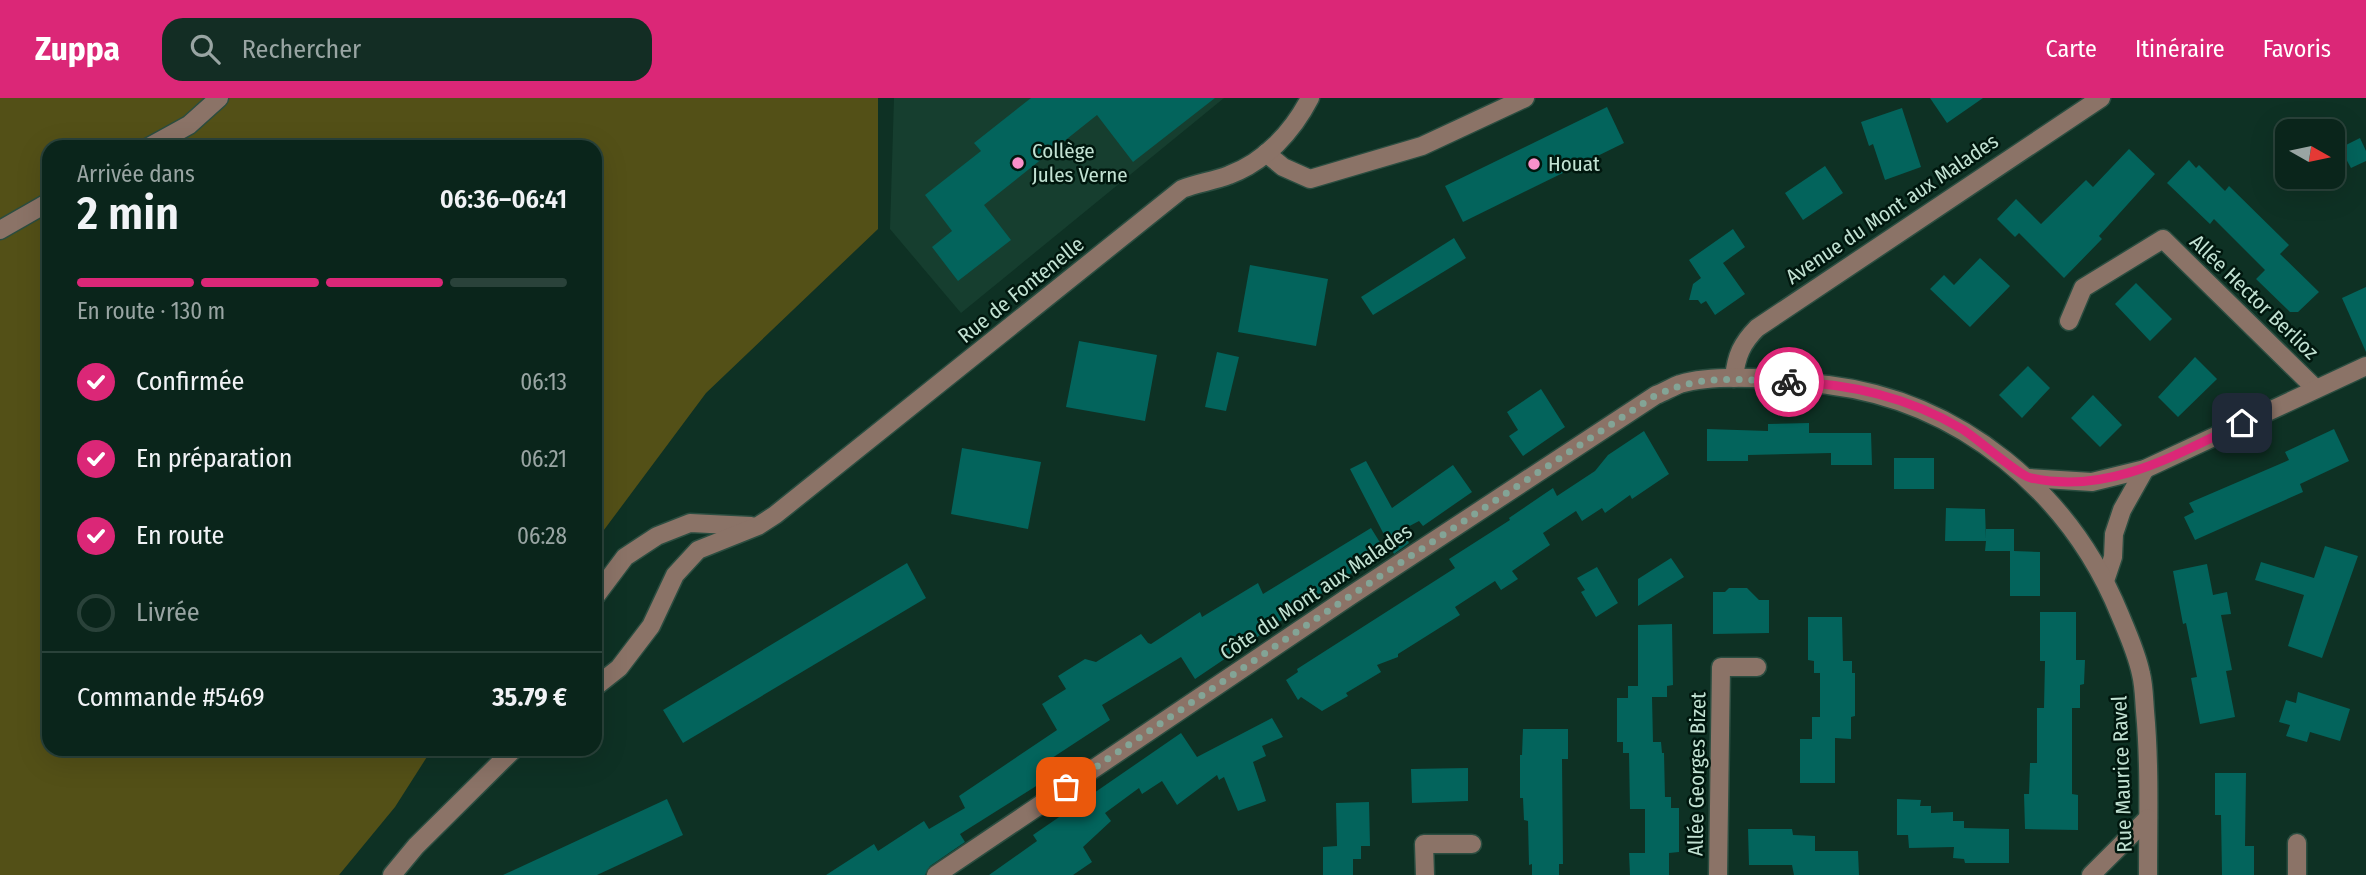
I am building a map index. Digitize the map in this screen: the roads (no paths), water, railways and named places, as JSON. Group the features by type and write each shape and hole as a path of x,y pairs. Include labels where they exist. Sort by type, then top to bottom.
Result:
{"street":[{"path":"162,140 189,125 219,98"},
{"name":"Rue de Fontenelle","path":"602,676 619,668 651,626 675,575 698,550 758,526 801,495 1182,189 1243,169 1266,153 1293,126 1310,98"},
{"path":"1266,153 1283,167 1310,179 1422,146 1525,98"},
{"name":"Avenue du Mont aux Malades","path":"1734,378 1738,354 1745,340 1757,328 2101,98"},
{"path":"0,230 42,206"},
{"name":"Allée Hector Berlioz","path":"2069,320 2084,288 2163,239 2316,389"},
{"path":"2028,478 2092,482 2118,478 2145,469 2366,366"},
{"name":"Rue Maurice Ravel","path":"1734,378 1857,388 1893,398 1962,429 2028,478 2050,500 2091,554 2105,580 2141,674 2148,750 2148,875"},
{"name":"Côte du Mont aux Malades","path":"936,875 1339,603 1656,395 1681,384 1734,378"},
{"path":"2105,580 2113,557 2114,534 2122,510 2145,469"},
{"path":"602,588 625,557 657,536 690,523 758,526"},
{"name":"Allée Georges Bizet","path":"1718,875 1721,667 1757,667"},
{"path":"392,875 416,846 507,756"},
{"path":"2091,875 2148,818"},
{"path":"2297,843 2297,875"},
{"path":"1425,875 1424,844 1472,844"}],"place":[{"name":"Collège Jules Verne","path":"1018,163"},
{"name":"Houat","path":"1534,164"}]}
